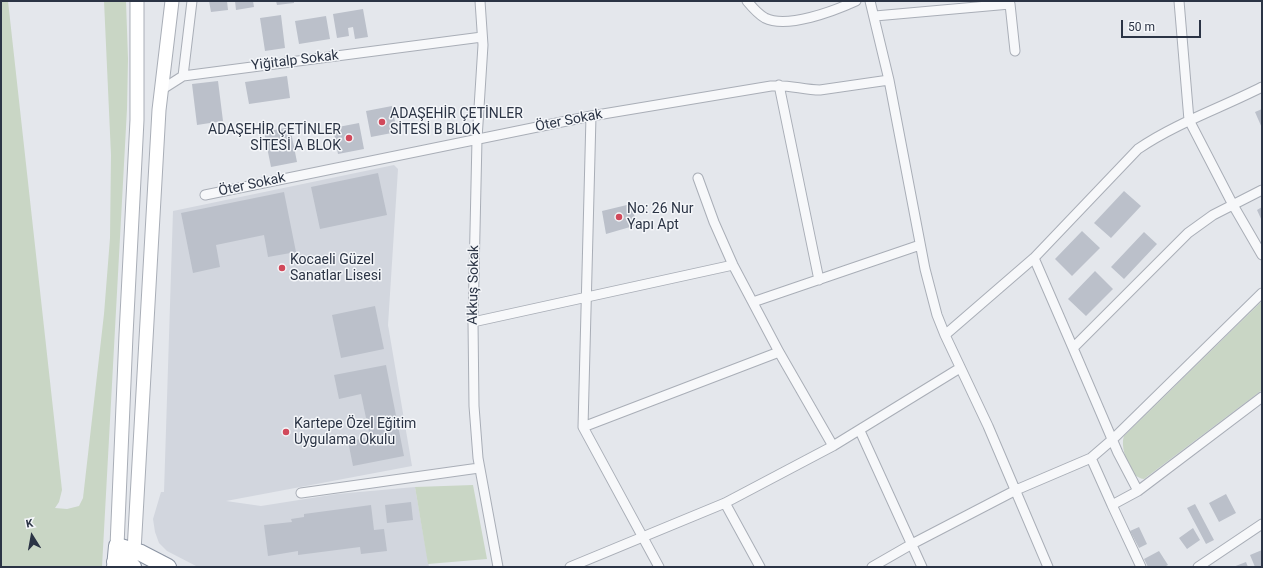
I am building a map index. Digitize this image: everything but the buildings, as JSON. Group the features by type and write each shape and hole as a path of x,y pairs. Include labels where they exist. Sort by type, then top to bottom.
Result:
{"highway":[{"path":"116,546 133,563"},
{"path":"116,546 115,564 133,563 153,559 168,567"}],"main road":[{"path":"116,546 137,120 136,1"},
{"path":"133,563 161,90 172,1"}],"street":[{"path":"161,90 183,76 192,1"},
{"name":"Akkuş Sokak","path":"480,1 482,37 477,139 473,322 475,428 479,468 498,567"},
{"path":"747,1 765,18 781,21 802,20 843,7 856,1"},
{"path":"870,1 889,80 920,245 934,303 945,335 988,426 1048,567"},
{"path":"1179,1 1190,120 1233,205 1262,255"},
{"path":"874,16 1010,4 1015,51"},
{"name":"Yiğitalp Sokak","path":"183,76 482,37"},
{"name":"Öter Sokak","path":"205,195 590,116 779,85 808,90 820,90 889,80"},
{"path":"779,85 819,280"},
{"path":"945,335 1034,258 1138,149 1190,120 1262,87"},
{"path":"590,116 583,427 659,567"},
{"path":"698,178 714,222 733,265 779,352 833,446"},
{"path":"1073,348 1188,233 1213,215 1262,190"},
{"path":"753,302 920,245"},
{"path":"1034,258 1113,439 1118,454 1138,491"},
{"path":"473,322 733,265"},
{"path":"872,567 912,544 1016,490 1091,458 1113,439 1262,293"},
{"path":"583,427 779,352"},
{"path":"570,567 725,503 860,431 960,368"},
{"path":"1112,506 1138,491 1262,397"},
{"path":"860,431 922,567"},
{"path":"1091,458 1141,567"},
{"path":"301,493 479,468"},
{"path":"725,503 760,567"},
{"path":"1198,567 1262,524"}],"shaded area":[{"path":"394,165 398,169 388,325 412,466 226,501 261,506 337,494 415,487 429,567 198,567 167,551 159,543 155,532 153,519 161,492 164,492 173,211"}],"green space":[{"path":"1,1 8,1 62,490 59,502 55,508 67,509 79,506 83,498 104,314 110,238 111,155 104,1 126,1 128,59 127,109 102,567 1,567"},
{"path":"1262,301 1262,390 1144,479 1138,477 1134,474 1128,464 1123,446 1124,436"},
{"path":"473,485 487,559 428,564 415,487"}],"place":[{"name":"ADAŞEHİR ÇETİNLER SİTESİ B BLOK","path":"382,122"},
{"name":"ADAŞEHİR ÇETİNLER SİTESİ A BLOK","path":"349,138"},
{"name":"No: 26 Nur Yapı Apt","path":"619,217"},
{"name":"Kocaeli Güzel Sanatlar Lisesi","path":"282,268"},
{"name":"Kartepe Özel Eğitim Uygulama Okulu","path":"286,432"}]}
